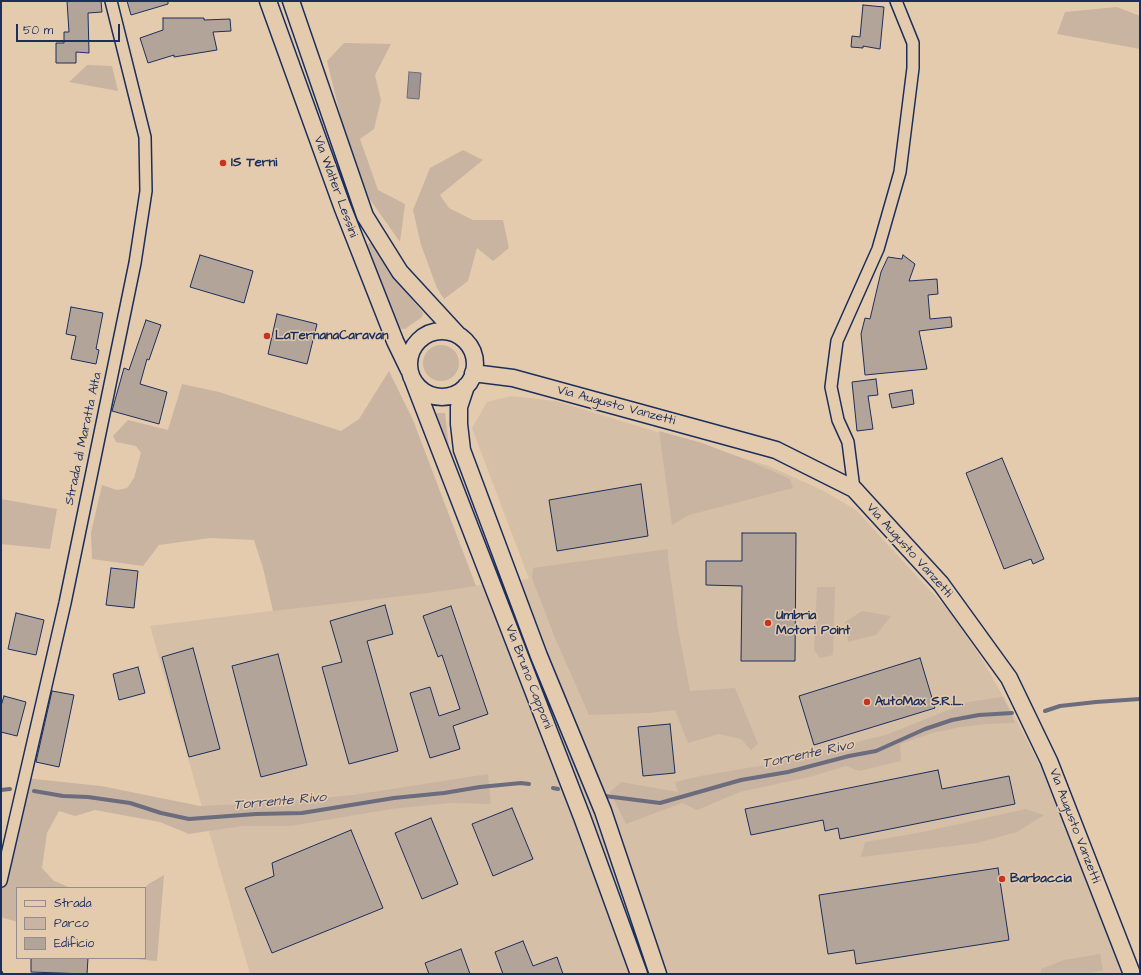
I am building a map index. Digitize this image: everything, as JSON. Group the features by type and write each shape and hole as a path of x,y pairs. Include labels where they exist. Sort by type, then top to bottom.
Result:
{"main road":[{"name":"Via Walter Lessini","path":"268,1 342,206 411,375"},
{"name":"Via Walter Lessini","path":"291,1 365,216 400,272 458,335"},
{"path":"437,331 447,331 458,335 466,342 472,352 475,362 470,380 458,393 438,397 428,394 419,388 411,375 409,360 412,349 426,334 437,331"},
{"name":"Via Bruno Capponi","path":"411,375 582,817 639,974"},
{"name":"Via Augusto Vanzetti","path":"470,380 513,378 776,450 854,489 941,584 1009,678 1049,761 1132,974"},
{"name":"Via Bruno Capponi","path":"470,380 459,407 462,450 539,656 603,811 658,974"}],"street":[{"name":"Strada di Maratta Alta","path":"1,881 65,603 135,263 146,191 145,137 111,1"},
{"path":"854,489 848,442 838,420 831,387 837,341 878,249 900,172 913,68 913,43 896,1"}],"shaded area":[{"path":"409,72 421,73 419,99 407,98"},
{"path":"511,396 556,401 769,466 824,491 856,510 948,610 980,656 1010,708 1042,770 1123,974 250,974 150,626 529,579 472,428 487,402"}],"green space":[{"path":"1117,7 1140,16 1140,49 1057,34 1065,12"},
{"path":"344,43 391,44 375,75 381,100 374,129 360,139 378,190 405,204 400,242 369,198 342,122 327,61"},
{"path":"87,65 112,66 118,91 69,82"},
{"path":"463,150 483,160 440,195 449,208 473,220 503,220 509,248 493,261 477,248 468,281 444,299 437,288 421,245 413,210 430,168"},
{"path":"372,241 395,279 423,313 422,317 405,329 399,328 397,324 367,245"},
{"path":"445,345 454,350 458,356 458,370 454,376 445,381 437,381 428,376 424,370 423,359 428,350 434,346"},
{"path":"389,371 413,420 476,586 273,611 263,568 254,540 210,538 159,545 143,566 92,559 91,533 102,485 117,490 127,488 134,478 141,453 136,446 116,442 113,436 128,420 168,430 182,384 219,392 341,431 359,419"},
{"path":"434,413 445,413 449,447"},
{"path":"659,431 702,443 752,462 790,479 793,488 689,515 672,525"},
{"path":"1,499 57,509 50,549 1,544"},
{"path":"668,549 668,559 678,629 690,691 735,688 758,744 751,750 741,739 719,734 688,743 675,710 649,713 589,715 555,638 532,578 533,568"},
{"path":"817,587 835,587 833,655 820,658 814,650"},
{"path":"862,611 891,616 876,635 848,642 845,622"},
{"path":"1003,697 1015,723 961,727 932,733 900,744 901,761 859,771 846,766 813,776 740,792 697,810 682,803 626,824 610,792 621,782 678,792 675,782 700,776 765,765 886,735 968,702"},
{"path":"488,774 491,804 450,803 391,809 290,826 242,826 189,834 160,822 95,810 75,816 59,811 47,833 42,868 54,881 69,887 16,887 16,922 1,917 1,872 25,778 101,786 200,806 269,803 353,795"},
{"path":"1026,809 1044,815 1017,832 977,843 861,857 865,842 923,832"},
{"path":"164,875 157,961 134,959 146,959 147,885"},
{"path":"1100,954 1103,970 1084,974 1041,974 1041,969 1064,960"}],"building":[{"path":"67,1 101,1 102,12 88,13 89,53 76,52 76,63 56,63 56,43 64,43 64,32 69,32"},
{"path":"127,1 168,1 168,4 131,15"},
{"path":"863,5 884,7 880,49 863,46 863,48 851,47 852,36 860,37"},
{"path":"163,18 204,18 204,20 230,19 231,31 213,32 217,50 174,57 174,55 148,63 140,38 163,30"},
{"path":"200,255 253,271 244,303 190,287"},
{"path":"903,255 915,264 909,281 937,279 938,294 928,295 930,319 951,317 952,327 919,331 927,369 865,375 861,334 865,318 870,319 881,272 888,257 902,259"},
{"path":"71,307 103,313 96,349 99,350 96,364 71,359 76,336 66,334"},
{"path":"277,314 317,324 307,364 268,354"},
{"path":"146,320 161,325 149,360 147,359 140,384 167,392 159,424 112,411 124,368 129,370"},
{"path":"876,379 878,395 868,396 873,429 857,431 852,382"},
{"path":"912,390 914,404 892,408 889,394"},
{"path":"1002,458 1044,559 1033,564 1031,559 1004,569 966,473"},
{"path":"641,484 648,536 557,551 549,500"},
{"name":"Umbria Motori Point","path":"742,533 796,533 795,661 741,661 742,586 706,585 706,561 742,561"},
{"path":"111,568 138,571 134,608 106,605"},
{"path":"385,605 393,634 367,641 398,751 349,764 322,667 342,662 330,621"},
{"path":"451,606 488,714 453,726 460,749 430,758 410,693 430,687 439,716 460,709 442,655 438,657 423,616"},
{"path":"16,613 44,620 36,655 8,649"},
{"path":"193,648 220,749 189,757 162,657"},
{"path":"278,654 307,765 261,777 232,666"},
{"name":"AutoMax S.R.L.","path":"920,658 935,708 814,745 799,696"},
{"path":"138,667 145,693 119,700 113,674"},
{"path":"52,691 74,695 59,767 36,762"},
{"path":"4,696 26,702 17,736 1,732 1,706"},
{"path":"670,724 675,773 643,776 638,727"},
{"path":"938,770 942,789 1009,776 1015,804 840,839 838,828 825,831 823,820 751,835 745,809"},
{"path":"512,808 533,859 493,876 472,824"},
{"path":"431,818 458,884 422,899 395,833"},
{"path":"351,830 383,908 272,953 245,888 274,876 272,863"},
{"path":"998,868 1009,940 856,964 854,950 828,954 819,895"},
{"path":"523,941 533,966 557,957 563,974 503,974 495,952"},
{"path":"461,949 470,974 429,974 425,963"},
{"path":"31,959 88,959 87,974 31,972"}],"waterway":[{"name":"Torrente Rivo","path":"1045,711 1060,706 1140,699"},
{"name":"Torrente Rivo","path":"605,796 660,803 741,780 788,772 849,756 876,751 925,729 952,720 979,715 1012,713"},
{"name":"Torrente Rivo","path":"34,791 63,796 88,797 130,803 161,813 189,819 256,814 302,813 394,798 444,793 480,787 521,783 529,784"},
{"name":"Torrente Rivo","path":"553,788 558,789"},
{"name":"Torrente Rivo","path":"1,790 10,789"}],"place":[{"name":"IS Terni","path":"223,163"},
{"name":"LaTernanaCaravan","path":"267,336"},
{"name":"Umbria Motori Point","path":"768,623"},
{"name":"AutoMax S.R.L.","path":"867,702"},
{"name":"Barbaccia","path":"1002,879"}]}
